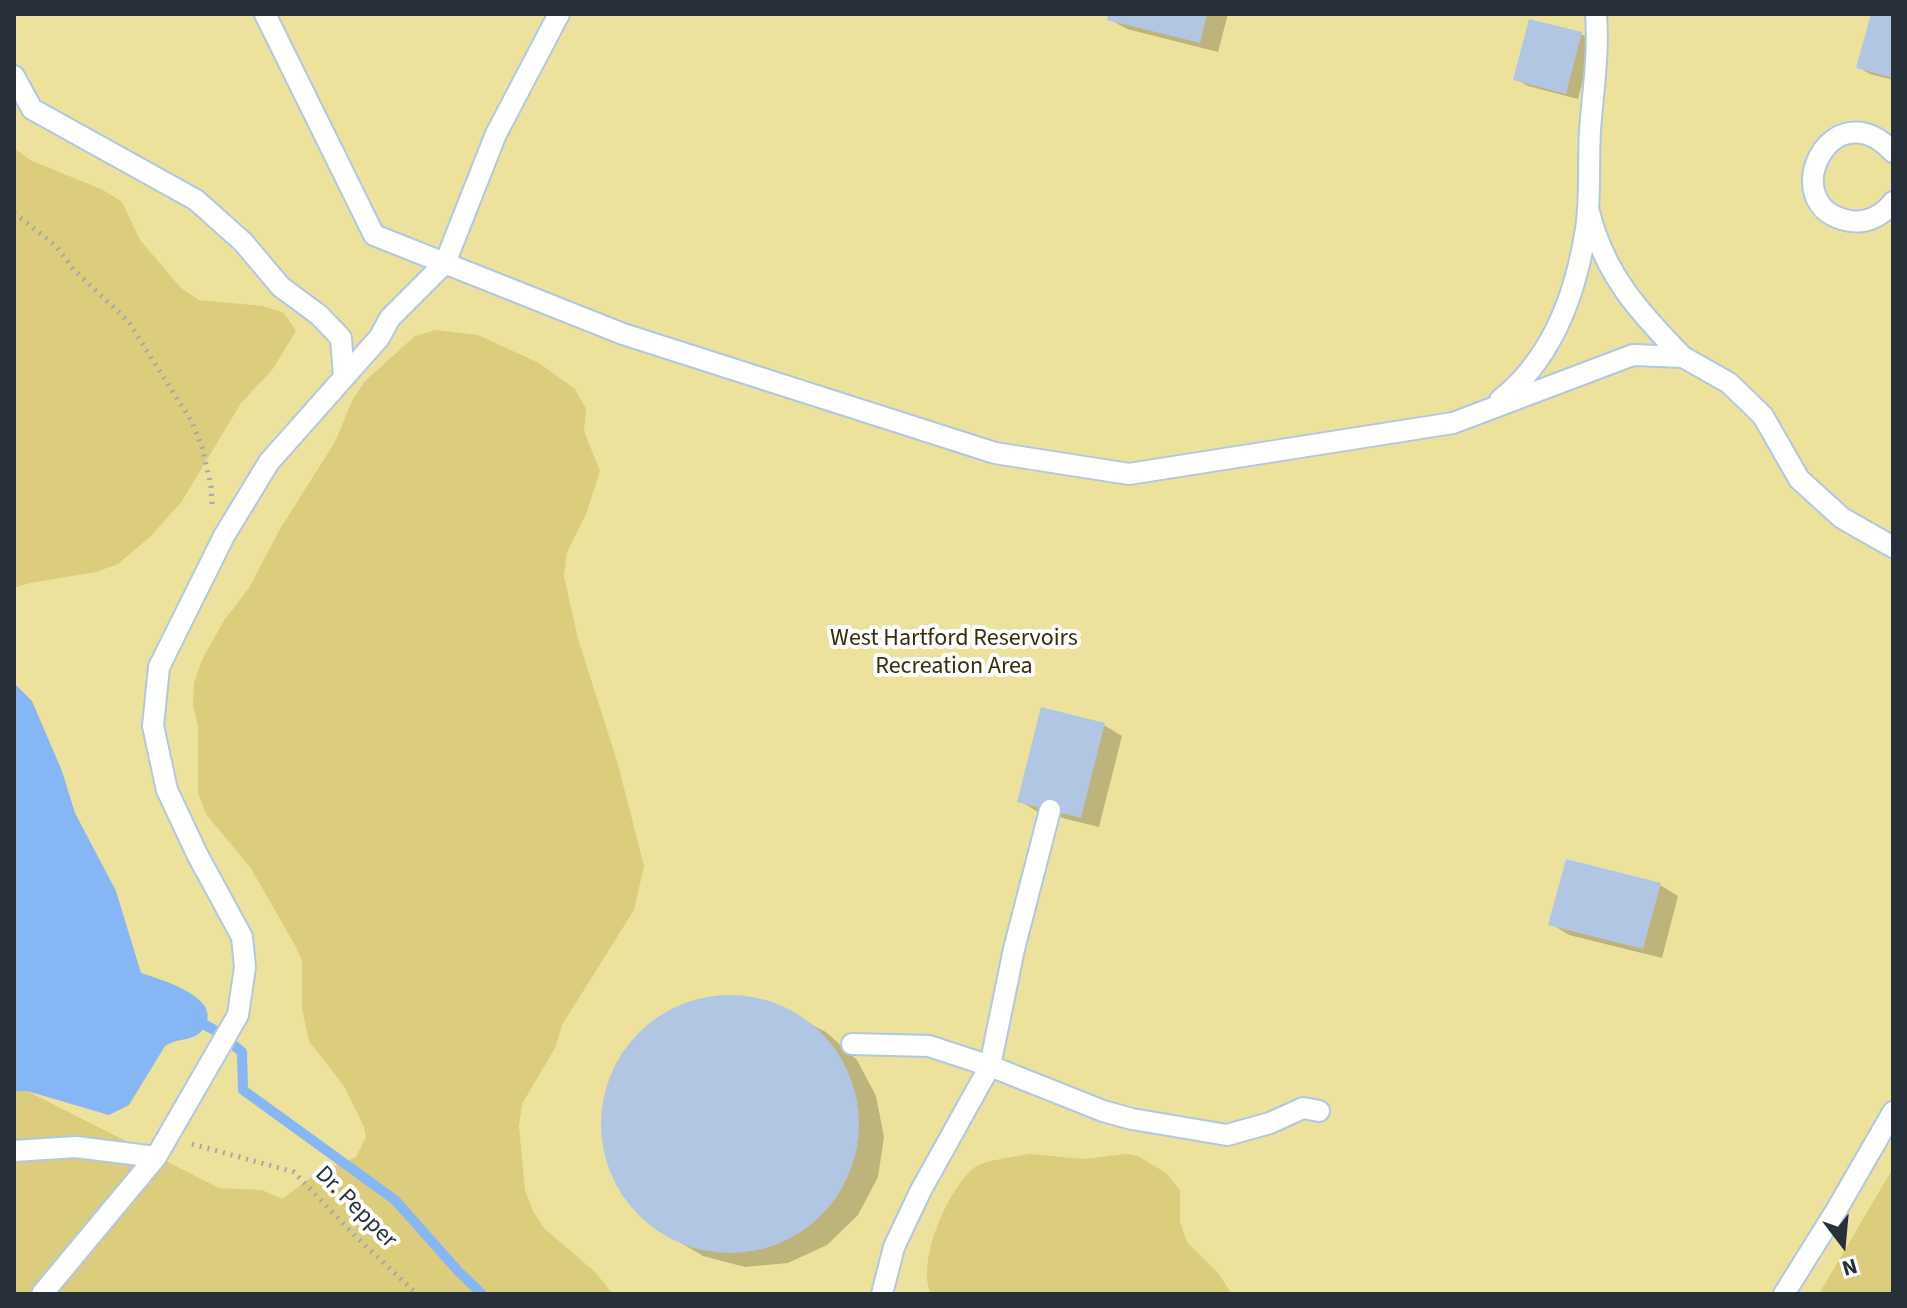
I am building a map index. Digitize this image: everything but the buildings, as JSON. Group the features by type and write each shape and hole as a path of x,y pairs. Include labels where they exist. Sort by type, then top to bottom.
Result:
{"lane":[{"path":"265,14 374,235 623,334 980,448 1129,474 1453,423 1633,355 1683,357"},
{"path":"42,1294 156,1157 214,1062 238,1015 245,967 242,937 167,790 153,726 159,667 224,536 269,462 379,338 390,318 445,263 496,134 559,14"},
{"path":"1480,412 1516,387 1531,370 1550,340 1570,297 1586,228 1590,130 1598,47 1596,14"},
{"path":"14,76 32,109 196,200 231,231 281,287 319,315 341,338 344,377"},
{"path":"1893,152 1884,142 1871,135 1841,135 1818,154 1812,183 1817,198 1826,210 1853,222 1880,214 1893,202"},
{"path":"1587,206 1616,280 1649,323 1683,357 1729,383 1763,416 1799,479 1842,518 1893,547"},
{"path":"882,1294 894,1247 921,1190 990,1066 1014,949 1050,810"},
{"path":"852,1044 929,1046 990,1066 1103,1111 1227,1135 1270,1123 1303,1108 1319,1111"},
{"path":"1784,1294 1893,1112"},
{"path":"14,1151 76,1147 156,1157"}],"path":[{"path":"14,213 56,246 74,270 128,321 192,422 202,447 211,486 212,516"},
{"name":"Dr. Pepper","path":"168,1137 294,1172 410,1291"}],"green space":[{"name":"West Hartford Reservoirs Recreation Area","path":"14,14 1893,14 1893,1294 14,1294"}],"shaded area":[{"path":"14,148 30,160 103,190 122,202 140,240 181,288 199,300 263,306 284,313 296,331 272,370 241,403 182,501 151,536 118,564 96,572 14,588"},
{"path":"436,330 478,335 539,363 575,389 586,409 584,431 600,471 586,514 567,552 564,576 578,639 617,761 644,866 634,910 562,1025 556,1046 522,1104 519,1127 525,1190 533,1211 544,1228 595,1272 613,1294 14,1294 14,1091 27,1091 219,1188 262,1190 282,1199 317,1173 356,1157 366,1137 344,1086 309,1041 302,1009 302,961 295,945 250,867 206,814 198,793 198,726 193,705 194,683 202,660 223,622 249,588 280,529 335,442 352,401 365,381 415,336"},
{"path":"1029,1154 1083,1159 1127,1154 1138,1156 1166,1173 1180,1190 1180,1222 1187,1242 1218,1273 1232,1294 931,1294 927,1280 931,1245 954,1192 978,1165"},
{"path":"1893,1168 1893,1294 1819,1294"}],"water":[{"path":"14,683 32,701 62,771 75,813 116,891 141,973 195,996 207,1012 207,1022 200,1032 165,1046 129,1105 109,1115 27,1091 14,1091"}],"waterway":[{"path":"196,1020 242,1052 243,1090 395,1200 482,1294"}]}
